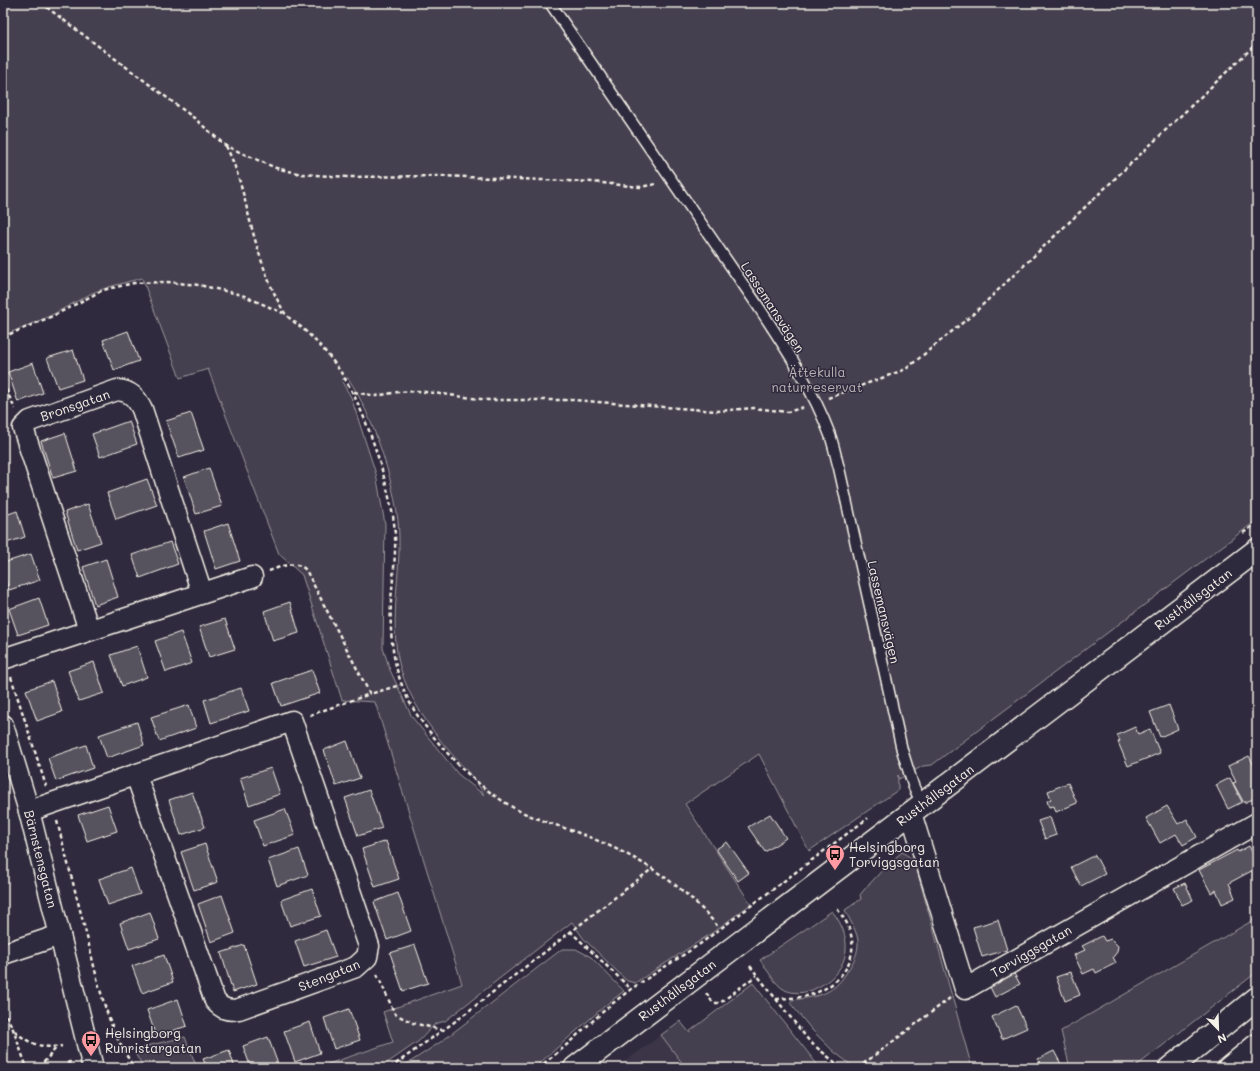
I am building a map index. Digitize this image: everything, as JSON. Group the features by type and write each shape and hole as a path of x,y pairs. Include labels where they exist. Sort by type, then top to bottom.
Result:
{"main road":[{"name":"Rusthållsgatan","path":"575,1068 1257,550"},
{"path":"1170,1068 1257,998"},
{"path":"1229,1068 1257,1045"}],"street":[{"name":"Bronsgatan","path":"23,428 30,421 117,390 132,395 142,409 202,593"},
{"path":"23,428 90,630"},
{"path":"4,659 252,577"},
{"path":"29,811 292,721"},
{"name":"Stengatan","path":"136,775 215,1001 220,1006 231,1010 239,1009 356,967 367,957 369,946 292,721"},
{"name":"Bärnstensgatan","path":"3,725 29,811 93,1068"},
{"path":"917,809 965,989"},
{"name":"Torviggsgatan","path":"965,989 1257,823"},
{"path":"3,954 60,935"}],"lane":[{"name":"Lassemansvägen","path":"550,3 771,325 816,402 831,436 839,468 902,750 913,785 917,809"}],"path":[{"path":"41,3 194,118 226,146 276,168 301,174 346,177 482,177 640,187 674,182"},
{"path":"354,392 376,396 398,392 418,391 488,400 573,400 717,410 754,408 788,412 906,369 972,314 1257,43"},
{"path":"226,146 241,181 261,260 284,313"},
{"path":"3,337 55,315 103,290 140,283 167,282 199,285 242,295 284,313 302,328 331,358 354,392 382,472 393,517 395,556 390,621 395,665 400,685 412,707 429,730 476,783 502,801 529,815 617,848 653,868 686,893 718,927"},
{"path":"3,383 23,428"},
{"path":"1238,537 1257,523"},
{"path":"252,577 287,565 302,566 306,570 370,694"},
{"path":"4,659 52,803 97,983 124,1051 136,1068"},
{"path":"292,721 400,685"},
{"path":"538,1068 562,1050 608,1007 631,989 700,944 869,818"},
{"path":"390,1068 443,1030 653,868"},
{"path":"776,999 809,996 830,987 844,973 853,948 848,926 837,908"},
{"path":"570,932 631,989"},
{"path":"367,957 376,971 394,1014 413,1023 443,1030"},
{"path":"750,966 810,1042 842,1068"},
{"path":"707,994 714,1003 720,1003 757,975"},
{"path":"858,1068 944,1002 965,989"},
{"path":"3,1009 13,1029 27,1068"},
{"path":"13,1029 29,1043 38,1046 62,1046"},
{"path":"39,1068 57,1047"}],"shaded area":[{"path":"661,1035 686,1068 616,1068"}],"green space":[{"name":"Ättekulla naturreservat","path":"3,3 1257,3 1257,520 932,765 923,766 899,779 898,775 898,790 809,851 759,754 685,804 751,904 712,933 635,983 627,981 583,938 572,922 445,1021 435,1024 419,1041 380,1068 316,1068 393,1042 383,1012 462,984 375,702 342,700 302,575 279,554 208,369 180,378 142,278 92,293 50,316 5,335 3,330","holes":["348,378 367,412 383,455 395,499 399,538 395,635 400,667 414,701 427,723 473,778 484,795 458,774 412,717 390,670 383,648 385,524 376,474 351,397 341,380"]},
{"path":"902,852 914,860 972,1068 855,1068 833,1051 812,1030 790,1003 792,1000 819,995 832,989 844,976 854,959 858,944 855,931 845,910 861,899 860,895 863,891 888,864"},
{"path":"832,911 840,923 846,946 845,956 841,967 834,976 824,984 812,990 798,993 781,988 760,960"},
{"path":"1257,918 1257,972 1134,1068 1070,1068 1061,1031"},
{"path":"562,949 576,949 591,957 624,991 534,1068 401,1068 442,1041"},
{"path":"753,983 820,1068 686,1068 661,1035 680,1021 689,1032"},
{"path":"185,1037 197,1068 145,1068 135,1054 146,1046"}],"building":[{"path":"128,331 139,361 114,370 103,340"},
{"path":"73,350 83,380 58,388 47,358"},
{"path":"33,363 43,393 18,402 8,372"},
{"path":"191,413 204,450 179,458 166,421"},
{"path":"129,421 137,444 100,457 92,434"},
{"path":"65,433 77,471 53,478 41,441"},
{"path":"209,468 222,506 196,514 184,477"},
{"path":"147,479 157,505 116,519 107,493"},
{"path":"88,504 101,542 77,550 65,512"},
{"path":"17,511 25,537 3,544 3,516"},
{"path":"228,523 240,561 216,569 204,531"},
{"path":"170,542 178,564 140,578 132,555"},
{"path":"31,554 40,580 9,590 3,572 3,563"},
{"path":"106,559 118,597 95,605 83,567"},
{"path":"39,598 48,625 18,635 9,609"},
{"path":"290,602 299,633 273,641 264,611"},
{"path":"225,619 235,649 209,657 199,627"},
{"path":"181,632 192,663 166,672 155,641"},
{"path":"137,646 147,677 122,686 111,655"},
{"path":"94,662 104,693 79,701 68,671"},
{"path":"312,670 320,693 281,706 273,683"},
{"path":"52,681 62,712 37,721 26,690"},
{"path":"241,688 249,711 211,723 204,700"},
{"path":"189,705 196,728 159,741 151,717"},
{"path":"1169,705 1178,729 1160,737 1150,712"},
{"path":"137,722 144,745 107,758 99,735"},
{"path":"1135,727 1138,734 1150,729 1160,753 1128,766 1118,742 1120,741 1117,735"},
{"path":"347,741 360,778 336,786 324,750"},
{"path":"86,745 93,768 56,781 48,758"},
{"path":"1249,756 1257,771 1257,797 1244,803 1233,783 1236,782 1228,766"},
{"path":"271,768 280,794 249,805 240,778"},
{"path":"1230,778 1242,802 1228,809 1216,785"},
{"path":"1068,783 1077,803 1056,812 1054,806 1049,807 1047,801 1051,799 1048,791"},
{"path":"369,790 382,828 358,836 345,798"},
{"path":"192,792 205,827 181,835 169,800"},
{"path":"108,805 117,831 87,841 78,815"},
{"path":"1167,806 1178,824 1187,819 1197,837 1183,845 1176,834 1160,843 1146,818"},
{"path":"285,809 295,835 263,846 254,820"},
{"path":"770,814 786,838 765,852 748,827"},
{"path":"1050,817 1056,835 1045,839 1038,821"},
{"path":"386,841 399,879 375,887 362,849"},
{"path":"727,842 749,873 738,881 716,849"},
{"path":"205,844 218,882 194,890 181,852"},
{"path":"1249,846 1257,862 1257,868 1229,883 1235,898 1222,904 1216,890 1211,893 1199,870 1237,850 1238,852"},
{"path":"299,849 308,875 277,886 268,860"},
{"path":"1095,855 1105,874 1081,886 1071,867"},
{"path":"131,868 140,894 108,905 99,879"},
{"path":"1185,883 1193,900 1182,905 1174,888"},
{"path":"312,889 321,916 290,926 281,900"},
{"path":"398,893 411,931 387,940 374,902"},
{"path":"222,895 235,933 211,942 198,904"},
{"path":"150,912 159,939 129,949 120,923"},
{"path":"3,917 6,926 3,927"},
{"path":"998,920 1007,950 982,957 973,927"},
{"path":"326,930 336,957 304,967 295,941"},
{"path":"1102,936 1105,941 1111,939 1118,946 1117,952 1113,957 1116,963 1096,973 1094,969 1083,974 1074,955 1085,950 1082,946"},
{"path":"244,945 257,984 233,992 221,953"},
{"path":"415,945 428,983 403,991 390,953"},
{"path":"164,955 173,982 142,993 132,966"},
{"path":"1012,970 1020,984 995,997 988,983"},
{"path":"1071,972 1080,995 1065,1001 1056,977"},
{"path":"178,999 187,1026 156,1036 147,1010"},
{"path":"1016,1005 1027,1028 1002,1039 992,1017"},
{"path":"349,1009 360,1040 334,1049 324,1018"},
{"path":"310,1022 320,1053 295,1062 284,1031"},
{"path":"268,1037 279,1067 251,1068 243,1046"},
{"path":"229,1050 235,1068 207,1068 203,1059"},
{"path":"1054,1051 1063,1068 1042,1068 1038,1059"}],"place":[{"name":"Helsingborg Torviggsgatan","path":"835,871"},
{"name":"Helsingborg Runristargatan","path":"91,1057"}]}
